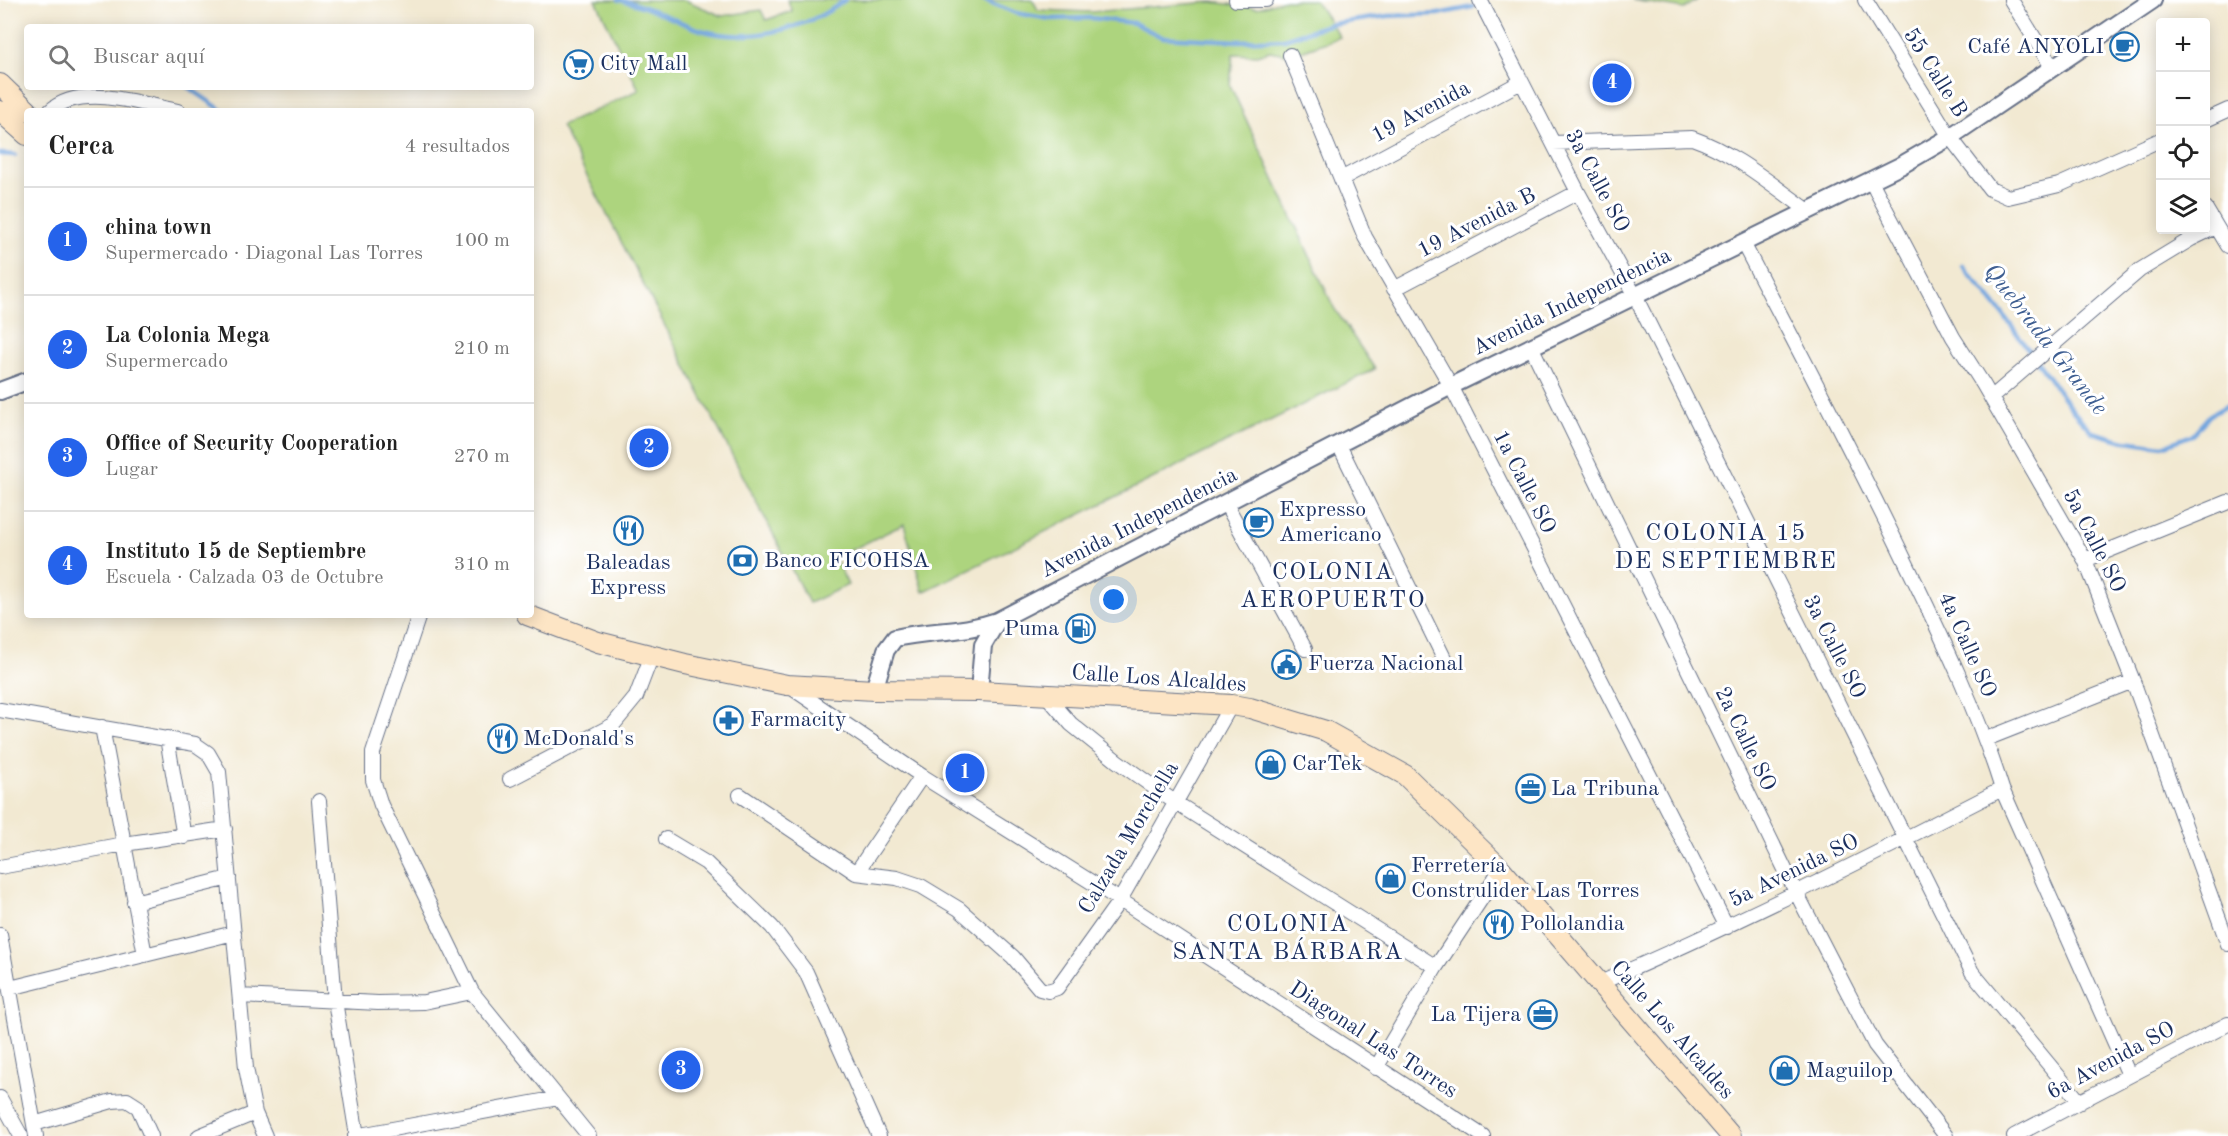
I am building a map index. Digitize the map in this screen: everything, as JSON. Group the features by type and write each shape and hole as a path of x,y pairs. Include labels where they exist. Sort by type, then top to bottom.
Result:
{"main road":[{"path":"0,84 25,108"},
{"path":"0,111 24,132"},
{"name":"Calle Los Alcaldes","path":"534,618 598,642 787,684 874,690 979,691 1231,705 1250,708 1326,731 1405,775 1501,869 1731,1136"}],"street":[{"path":"1236,0 1266,0"},
{"name":"3a Calle SO","path":"1480,0 1578,192 1635,296 1972,972 2080,1102"},
{"name":"55 Calle B","path":"1865,0 1950,137 1990,189 2008,197 2059,185 2156,142"},
{"path":"2011,0 2052,67"},
{"name":"Avenida Independencia","path":"874,690 886,650 895,638 973,629 997,621 1451,386 1871,181 1950,137 2153,0"},
{"name":"1a Calle SO","path":"1290,55 1365,237 1451,386 1727,927"},
{"name":"19 Avenida","path":"1341,179 1521,82"},
{"path":"53,108 81,97 109,98 162,108"},
{"path":"2210,118 2228,110"},
{"path":"1553,142 1692,138 1707,143 1739,162 1809,211"},
{"name":"5a Calle SO","path":"1871,181 1953,337 2085,560 2223,914 2228,944"},
{"name":"19 Avenida B","path":"1394,289 1578,192"},
{"path":"2210,216 2228,246"},
{"path":"1991,398 2140,270 2191,239 2217,227"},
{"name":"4a Calle SO","path":"1743,243 1868,483 1947,648 1986,739 2002,789 2129,1075"},
{"name":"2a Calle SO","path":"1531,346 1797,894 1875,1045 1946,1136"},
{"path":"0,391 24,382"},
{"path":"1339,445 1445,660"},
{"path":"2085,560 2228,502"},
{"path":"1226,504 1305,650"},
{"path":"418,618 373,753 373,780 381,806 472,993 585,1133"},
{"path":"979,691 983,645 997,621"},
{"path":"510,778 613,725 636,697 652,655"},
{"path":"1986,739 2133,681"},
{"name":"Diagonal Las Torres","path":"787,684 922,776 1120,900 1484,1136"},
{"path":"1046,695 1071,724 1117,761 1176,803 1436,968"},
{"name":"Calzada Morchella","path":"856,873 897,878 921,886 959,909 1013,957 1040,989 1048,991 1057,988 1120,900 1231,705"},
{"path":"0,710 167,738 195,744 208,753 219,772 246,1068 255,1113 265,1136"},
{"path":"102,727 145,955"},
{"path":"167,738 184,837"},
{"path":"741,795 856,873 922,776"},
{"name":"5a Avenida SO","path":"1600,983 1797,894 2002,789"},
{"path":"319,801 335,1001 356,1136 558,1098"},
{"path":"0,867 124,844 225,830"},
{"path":"666,839 706,863 772,927 806,972 879,1136"},
{"path":"1376,1068 1436,968 1501,869"},
{"path":"134,902 229,878"},
{"path":"10,988 234,933"},
{"path":"0,935 35,1130 112,1101 127,1100 138,1107 150,1136"},
{"path":"240,996 335,1001 424,1002 472,993"},
{"name":"6a Avenida SO","path":"2014,1136 2228,1024"},
{"path":"0,1098 21,1136"},
{"path":"199,1136 255,1113"}],"green space":[{"path":"596,0 685,0 722,16 761,10 766,20 792,11 787,0 1033,0 1038,10 1091,12 1212,2 1257,8 1285,0 1315,0 1340,37 1290,55 1270,51 1257,55 1233,54 1230,85 1334,308 1375,369 923,592 904,524 835,558 848,585 809,603 561,126 639,90"},
{"path":"1632,0 1697,0 1684,9"}],"waterway":[{"name":"Quebrada Grande","path":"619,0 701,30 738,35 757,34 795,26 813,19 845,0"},
{"name":"Quebrada Grande","path":"984,0 1016,13 1050,19 1091,18 1134,23 1162,37 1239,41 1284,39 1331,24 1388,16 1438,14 1473,7"},
{"name":"Quebrada Grande","path":"192,90 219,108"},
{"name":"Quebrada Grande","path":"0,154 15,155"},
{"name":"Quebrada Grande","path":"1963,266 2002,313 2073,411 2092,432 2125,441 2163,446 2192,435 2210,415 2228,405"}],"place":[{"name":"Café ANYOLI","path":"2125,47"},
{"name":"City Mall","path":"579,64"},
{"name":"Instituto 15 de Septiembre","path":"1612,83"},
{"name":"La Colonia Mega","path":"649,448"},
{"name":"Expresso Americano","path":"1258,523"},
{"name":"Baleadas Express","path":"628,531"},
{"name":"Banco FICOHSA","path":"743,561"},
{"name":"Puma","path":"1080,629"},
{"name":"Fuerza Nacional","path":"1287,664"},
{"name":"Farmacity","path":"729,720"},
{"name":"McDonald's","path":"502,739"},
{"name":"CarTek","path":"1271,764"},
{"name":"china town","path":"965,773"},
{"name":"La Tribuna","path":"1530,789"},
{"name":"Ferretería Construlider Las Torres","path":"1390,879"},
{"name":"Pollolandia","path":"1499,924"},
{"name":"La Tijera","path":"1542,1015"},
{"name":"Office of Security Cooperation","path":"681,1070"},
{"name":"Maguilop","path":"1785,1071"}],"district":[{"name":"COLONIA 15 DE SEPTIEMBRE","path":"1726,548"},
{"name":"COLONIA AEROPUERTO","path":"1333,587"},
{"name":"COLONIA SANTA BÁRBARA","path":"1288,939"}]}
